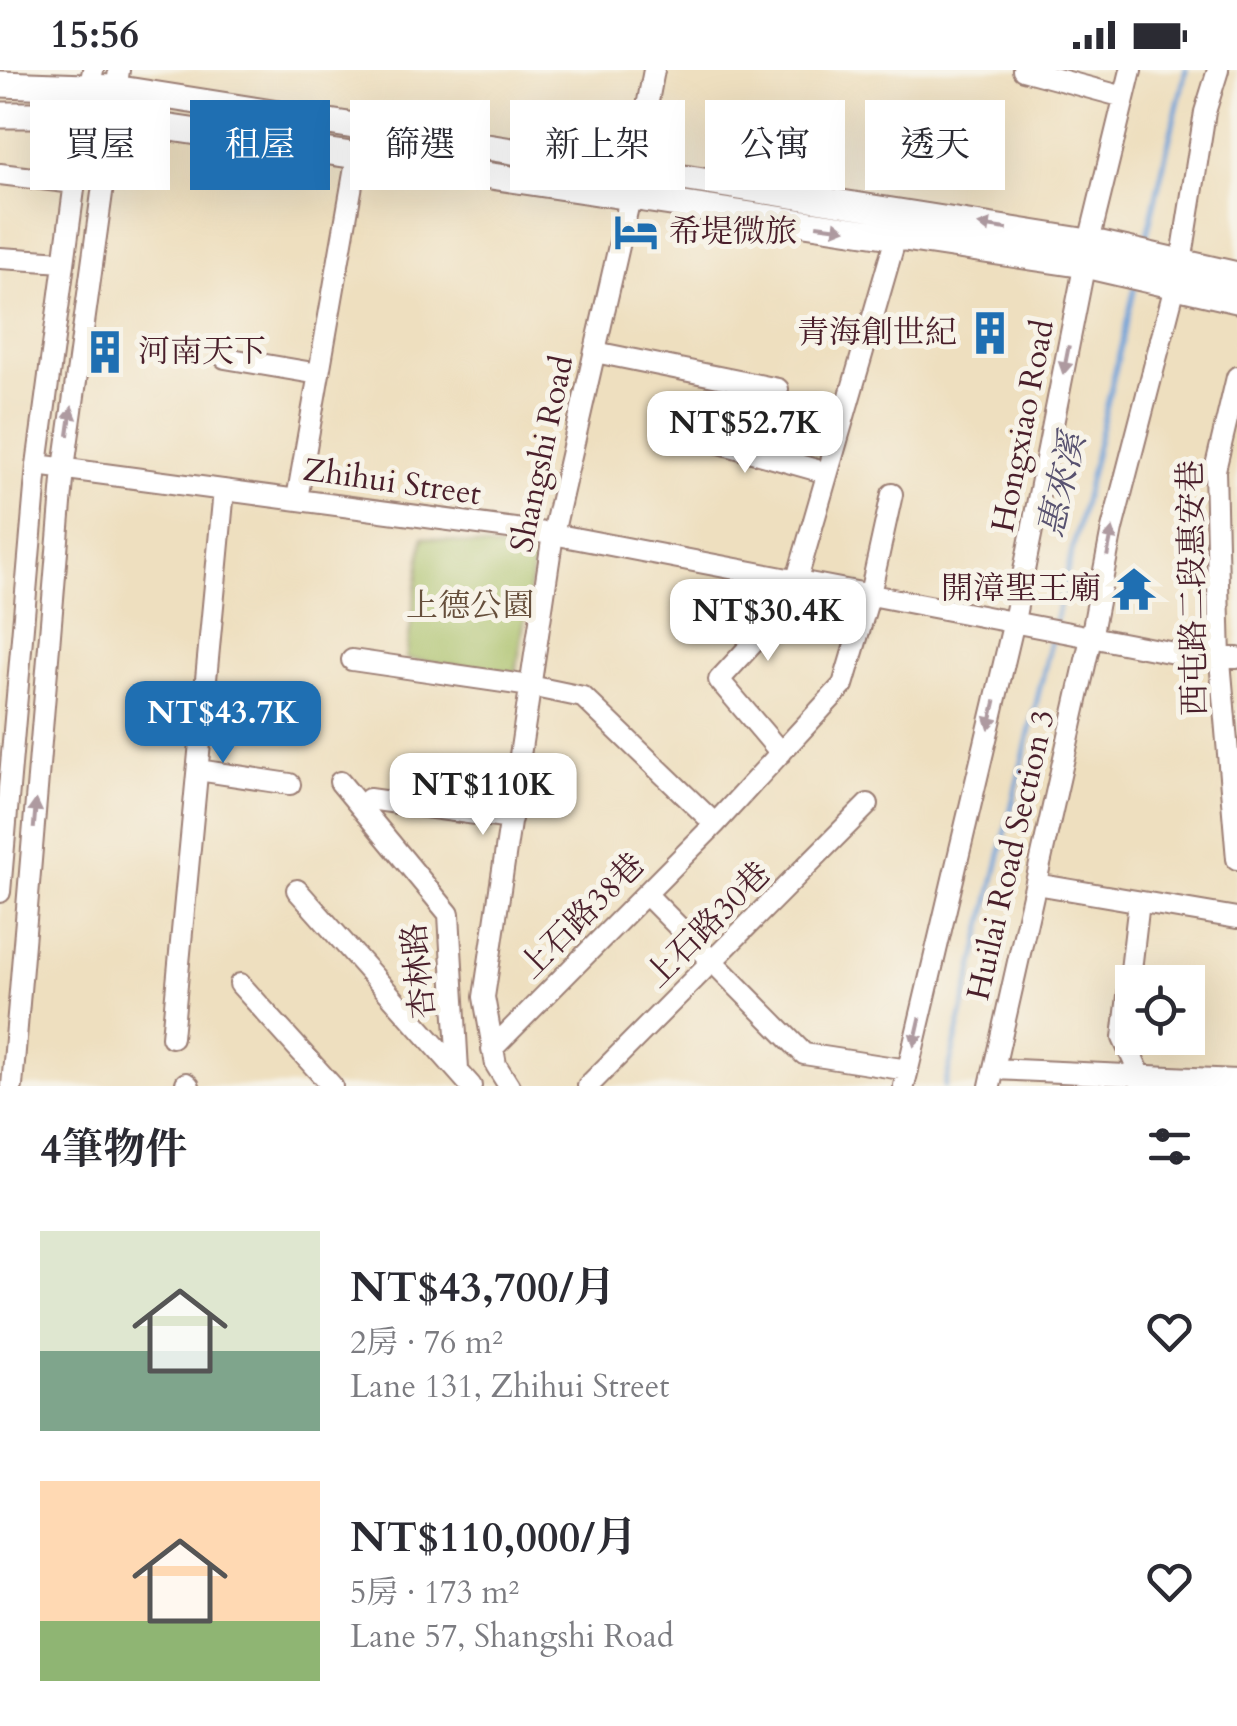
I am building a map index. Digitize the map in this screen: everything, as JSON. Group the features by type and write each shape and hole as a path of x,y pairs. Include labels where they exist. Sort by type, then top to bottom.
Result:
{"main road":[{"path":"0,84 104,79 510,149"},
{"path":"0,115 30,115"},
{"path":"170,128 350,155"},
{"path":"490,176 896,236 1093,254"},
{"path":"685,179 1093,254 1166,271 1237,300"},
{"path":"1166,271 1237,275"}],"street":[{"name":"Shangshi Road","path":"648,100 654,70"},
{"path":"1023,70 1124,97"},
{"name":"Hongxiao Road","path":"906,1078 1024,623 1131,70"},
{"name":"Huilai Road Section 3","path":"992,1077 1036,884 1081,636 1112,529 1166,271 1218,70"},
{"path":"0,174 30,178"},
{"path":"0,892 37,465 73,190"},
{"path":"12,1086 64,468 101,190"},
{"path":"298,500 351,190"},
{"name":"Shangshi Road","path":"510,1086 496,1065 484,998 553,534 631,190"},
{"path":"781,753 719,680 790,603 896,236"},
{"path":"0,258 64,262"},
{"path":"594,352 778,389"},
{"path":"225,358 319,374"},
{"name":"西屯路二段惠安巷","path":"1237,377 1215,470 1237,859"},
{"path":"742,449 754,384"},
{"path":"677,431 828,472"},
{"name":"Zhihui Street","path":"37,465 553,534 1081,636"},
{"path":"172,1037 224,490"},
{"name":"上石路38巷","path":"492,1049 715,824 843,685 870,594 892,494"},
{"path":"1081,636 1228,659"},
{"path":"352,660 583,697 715,824"},
{"path":"198,770 290,784"},
{"name":"杏林路","path":"340,782 449,914 465,1078"},
{"path":"369,798 511,819"},
{"name":"上石路30巷","path":"588,1086 868,804"},
{"path":"2,848 32,850"},
{"path":"1036,884 1237,918"},
{"path":"297,890 465,1078"},
{"path":"646,894 804,1054 906,1078"},
{"path":"1140,902 1123,1038 1141,1081"},
{"path":"240,984 332,1086"},
{"path":"992,1077 1237,1080"}],"green space":[{"name":"上德公園","path":"423,537 535,554 516,673 406,659"}],"waterway":[{"name":"惠來溪","path":"1144,247 1186,70"},
{"name":"惠來溪","path":"1054,627 1135,287"},
{"name":"惠來溪","path":"945,1086 1052,637"}],"place":[{"name":"希堤微旅","path":"636,232"},
{"name":"青海創世紀","path":"990,333"},
{"name":"河南天下","path":"105,352"},
{"name":"開漳聖王廟","path":"1134,589"}]}
